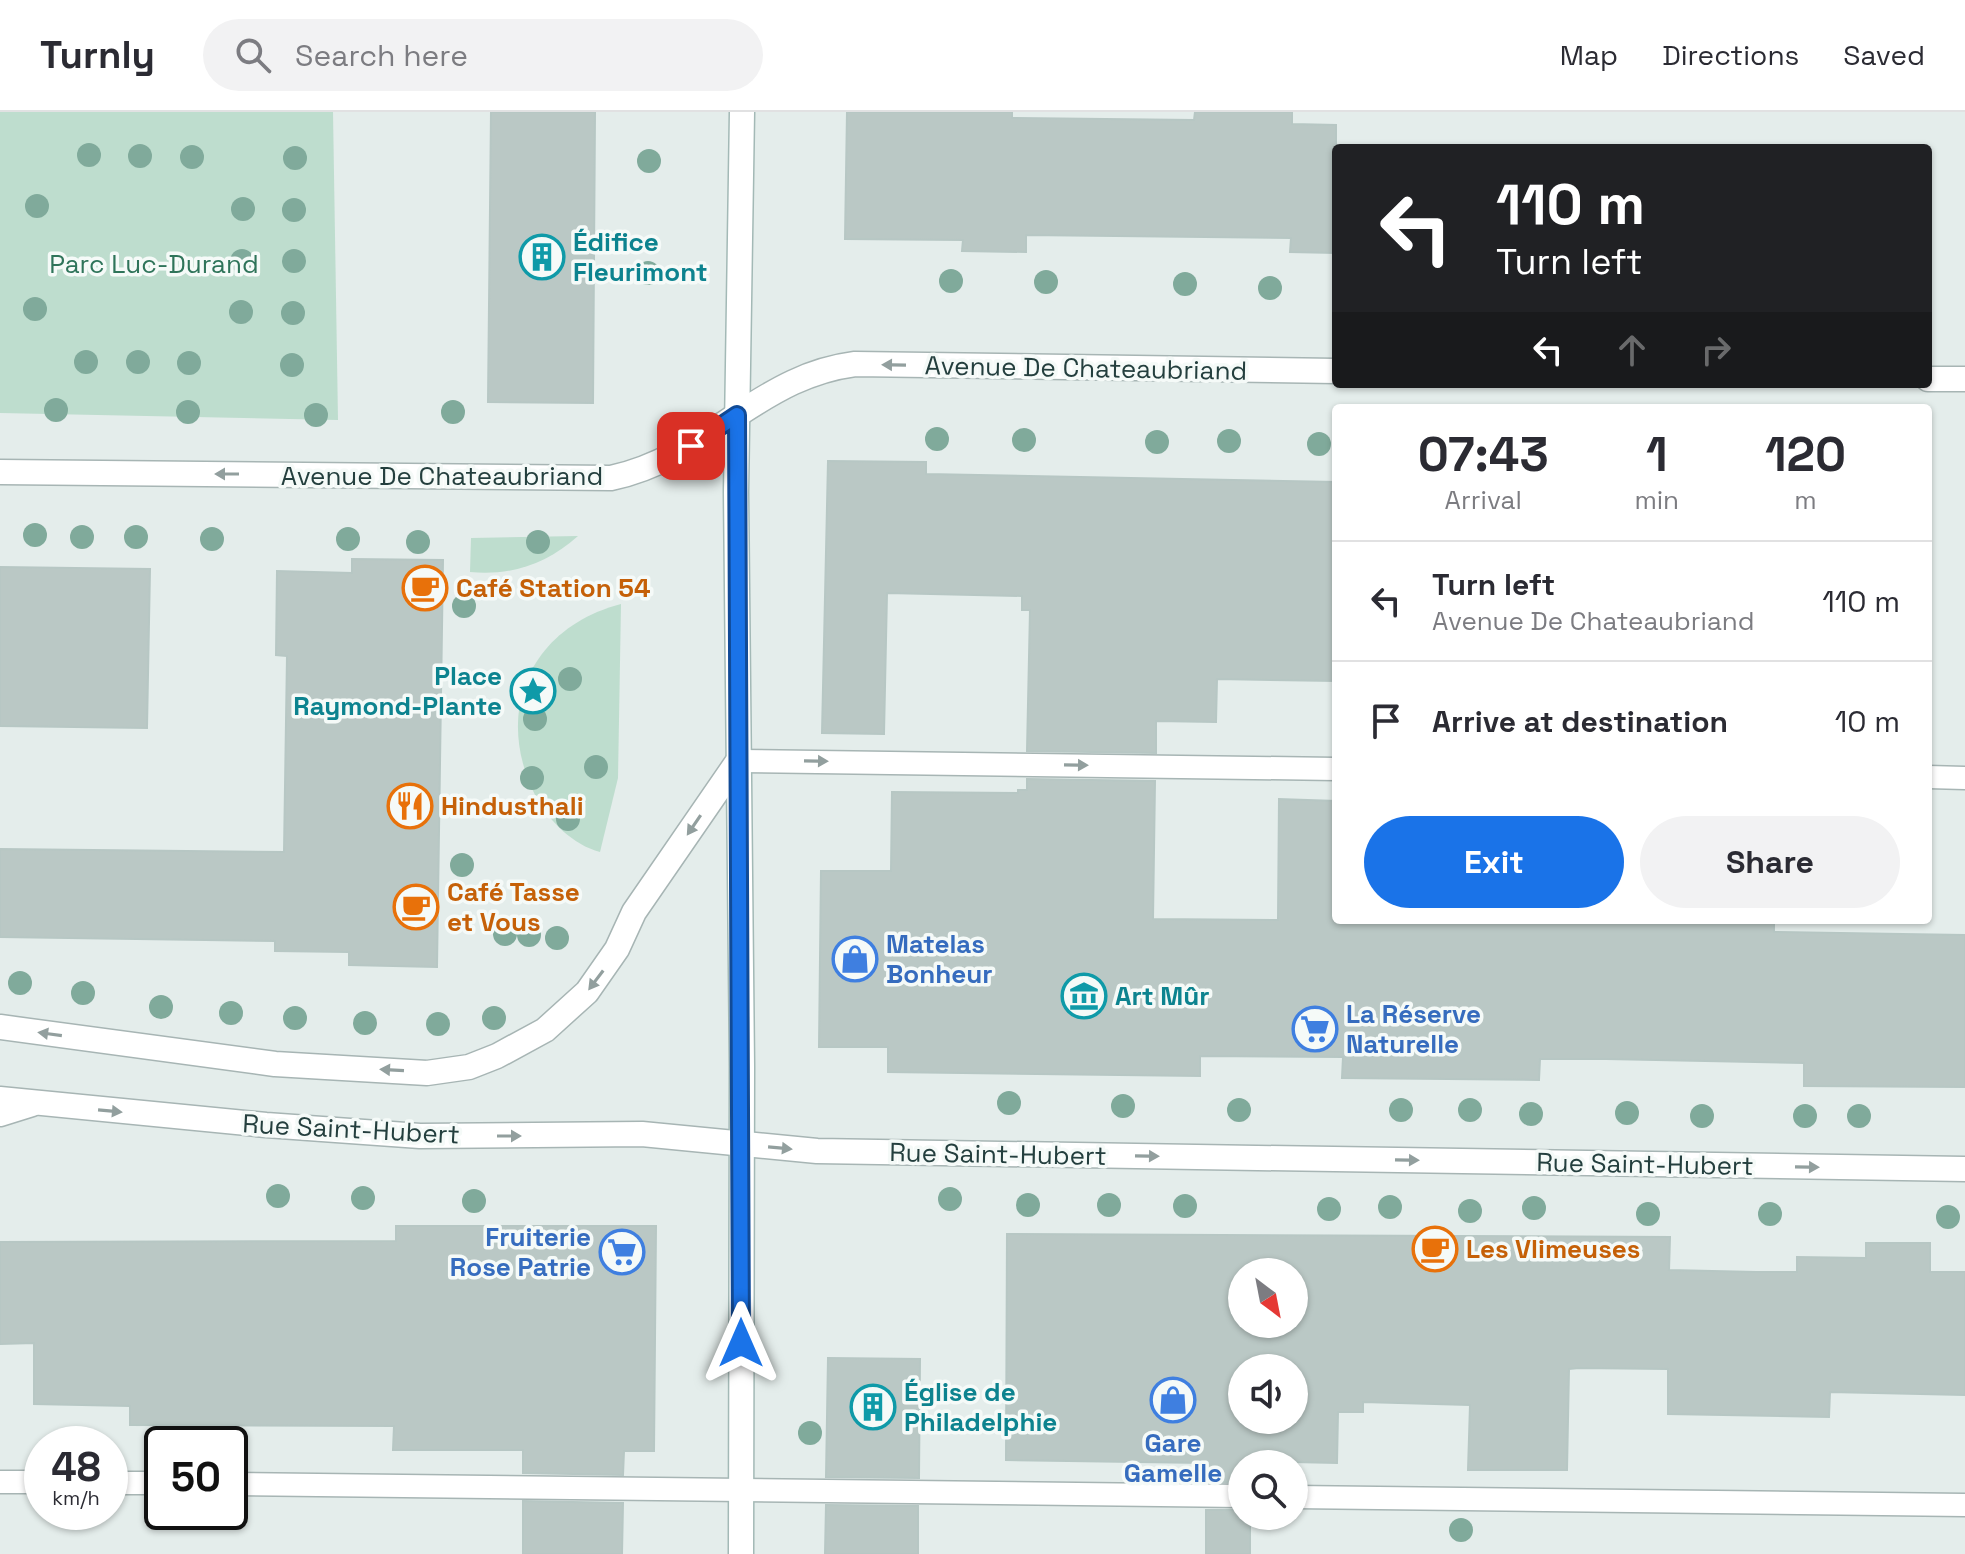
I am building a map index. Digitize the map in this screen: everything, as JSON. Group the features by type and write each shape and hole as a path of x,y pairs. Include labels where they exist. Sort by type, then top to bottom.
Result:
{"street":[{"path":"741,1554 742,1145 737,415 742,112"},
{"name":"Avenue De Chateaubriand","path":"0,472 611,478 637,473 669,458 799,378 826,368 855,364 1332,371"},
{"path":"1932,379 1965,379"},
{"path":"0,1027 275,1064 427,1073 469,1067 545,1030 587,992 617,949 634,912 738,761"},
{"name":"Rue Saint-Hubert","path":"0,1099 420,1136 642,1134 833,1151 1965,1169"},
{"name":"Rue Saint-Hubert","path":"0,1114 32,1104"}],"lane":[{"path":"738,761 1332,769"},
{"path":"1932,777 1965,778"},
{"path":"0,1482 24,1482"},
{"path":"248,1484 1228,1496"},
{"path":"1308,1497 1965,1505"}],"green space":[{"name":"Parc Luc-Durand","path":"0,112 333,112 338,420 0,413"},
{"path":"578,536 554,554 528,566 500,572 470,572 471,538"},
{"path":"621,604 618,778 600,852 580,844 563,831 536,797 524,766 518,735 520,705 528,678 542,653 563,632 589,616"}],"building":[{"name":"Édifice Fleurimont","path":"491,112 595,112 593,403 488,402"},
{"path":"847,112 1012,112 1012,118 1194,120 1195,112 1292,112 1292,124 1336,125 1336,144 1332,144 1332,253 1290,252 1291,238 1026,235 1026,252 962,251 963,240 845,239"},
{"path":"828,461 926,462 926,474 1332,482 1332,681 1217,679 1216,722 1156,721 1156,753 1027,751 1030,610 1022,610 1022,596 887,593 884,734 822,733"},
{"path":"352,559 443,560 437,967 349,965 349,952 275,951 275,941 0,937 0,849 284,852 287,656 276,655 277,571 352,573"},
{"path":"0,567 150,569 147,728 0,726"},
{"path":"1027,779 1155,781 1153,919 1278,920 1279,799 1332,801 1332,924 1774,924 1774,932 1965,935 1965,1087 1804,1086 1804,1063 1606,1059 1540,1059 1539,1080 1342,1078 1343,1057 1200,1056 1200,1076 888,1072 888,1047 819,1047 821,871 891,871 892,792 1018,793 1018,790 1027,790"},
{"path":"396,1226 656,1226 654,1451 624,1451 623,1475 523,1473 523,1450 393,1450 394,1426 130,1425 130,1406 34,1404 34,1343 0,1344 0,1242 396,1241"},
{"path":"1007,1234 1670,1237 1669,1270 1756,1272 1797,1272 1797,1257 1866,1258 1866,1243 1930,1243 1930,1272 1965,1272 1965,1395 1830,1392 1829,1417 1668,1414 1668,1369 1579,1368 1569,1369 1567,1470 1468,1470 1470,1405 1363,1402 1363,1412 1338,1412 1337,1463 1308,1462 1308,1450 1228,1450 1228,1482 1206,1482 1206,1463 1006,1460"},
{"name":"Église de Philadelphie","path":"828,1358 920,1359 919,1478 826,1477"},
{"path":"523,1501 623,1503 622,1554 523,1554"},
{"path":"826,1505 918,1506 918,1554 825,1554"},
{"path":"1206,1510 1228,1510 1228,1530 1250,1530 1250,1554 1206,1554"}],"place":[{"name":"Édifice Fleurimont","path":"542,257"},
{"name":"Café Station 54","path":"425,588"},
{"name":"Place Raymond-Plante","path":"533,691"},
{"name":"Hindusthali","path":"410,806"},
{"name":"Café Tasse et Vous","path":"416,907"},
{"name":"Matelas Bonheur","path":"855,959"},
{"name":"Art Mûr","path":"1084,996"},
{"name":"La Réserve Naturelle","path":"1315,1029"},
{"name":"Les Vlimeuses","path":"1435,1249"},
{"name":"Fruiterie Rose Patrie","path":"622,1252"},
{"name":"Gare Gamelle","path":"1173,1400"},
{"name":"Église de Philadelphie","path":"873,1407"}],"route":[{"path":"691,446 737,415 741,1343"}]}
